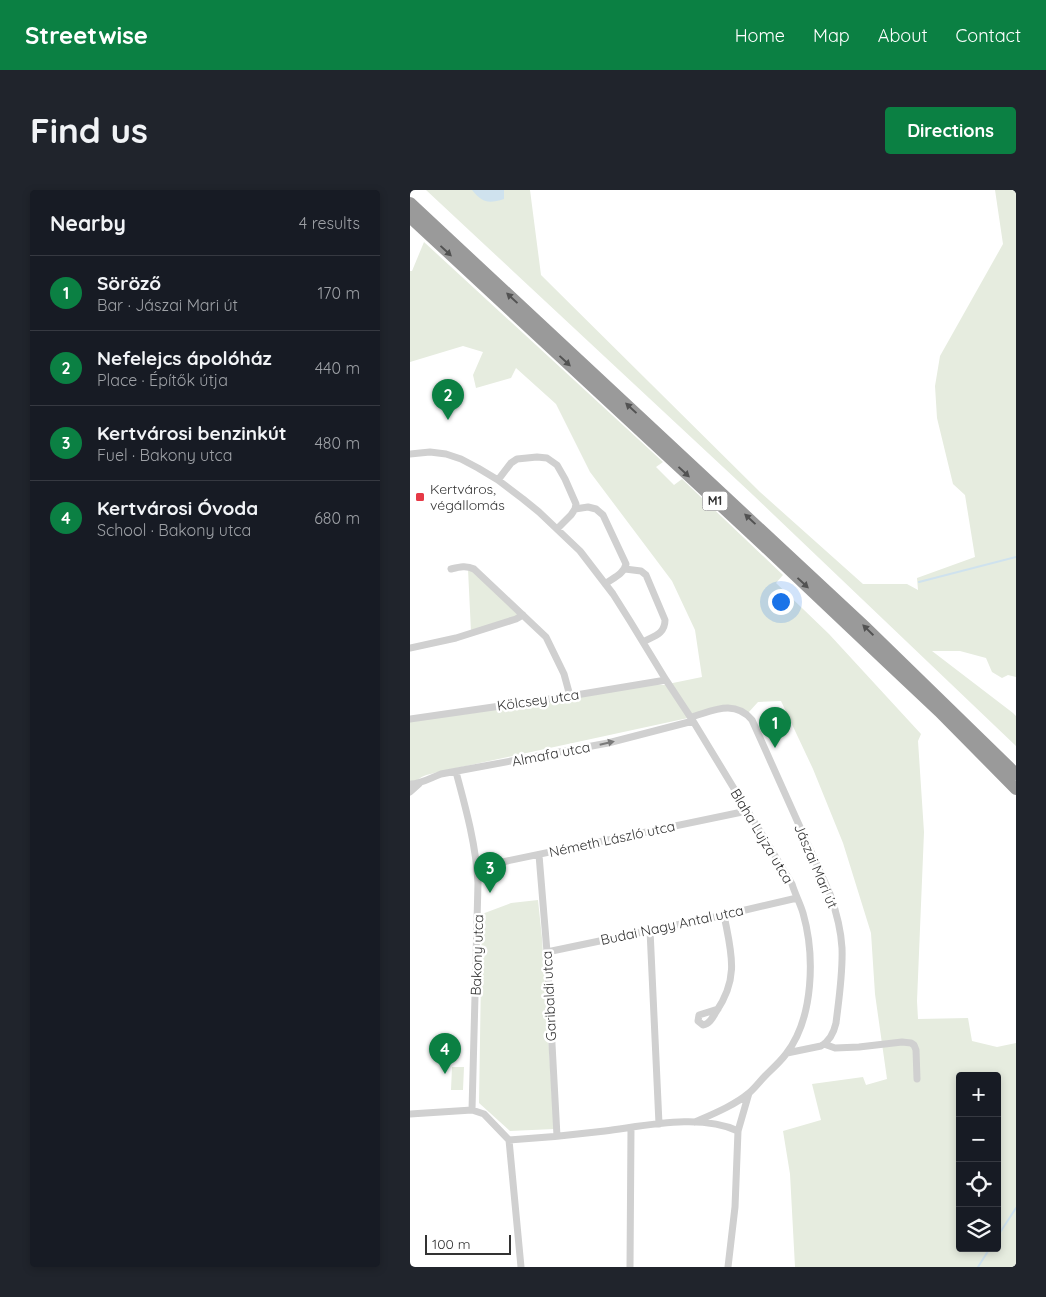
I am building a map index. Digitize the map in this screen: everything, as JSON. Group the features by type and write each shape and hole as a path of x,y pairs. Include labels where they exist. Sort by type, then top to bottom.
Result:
{"highway":[{"name":"M1","path":"410,203 858,621 1016,774"},
{"name":"M1","path":"410,217 884,659 1016,788"}],"street":[{"name":"Blaha Lujza utca","path":"410,454 430,452 446,454 461,459 498,480 523,499 580,551 605,584 692,719 746,811 785,872 803,912 809,943 810,985 808,1001 795,1039 786,1053 749,1093 728,1106 695,1122"},
{"path":"498,480 511,463 517,459 547,458 557,465 565,479 576,504 575,510"},
{"path":"557,529 575,510 588,507 596,509 603,515 626,564 625,569"},
{"path":"451,569 460,566 474,569 546,637 564,674 570,696"},
{"path":"605,584 625,569 641,571 646,575 665,620 665,627 662,632 643,642"},
{"path":"410,648 456,638 516,619 523,615"},
{"name":"Kölcsey utca","path":"410,719 666,680"},
{"name":"Jászai Mari út","path":"692,719 728,707 741,710 752,720 830,894 840,928 842,966 836,1022 831,1037 824,1044"},
{"name":"Almafa utca","path":"410,784 419,784 441,774 608,743 692,719"},
{"name":"Bakony utca","path":"456,772 470,822 478,867 472,1110"},
{"path":"410,792 419,784"},
{"name":"Németh László utca","path":"478,867 746,811"},
{"name":"Garibaldi utca","path":"539,855 547,952 557,1136"},
{"name":"Budai Nagy Antal utca","path":"547,952 797,898"},
{"path":"718,1009 729,988 732,968 724,914"},
{"path":"650,930 659,1124"},
{"path":"786,1053 810,1049 824,1044 835,1048 902,1042 911,1043 916,1050 917,1079"},
{"path":"728,1267 735,1207 738,1131 749,1093"},
{"path":"410,1114 472,1110 484,1114 509,1140 521,1267"},
{"name":"Blaha Lujza utca","path":"509,1140 695,1122 718,1124 738,1131"},
{"path":"630,1267 632,1128"}],"shaded area":[{"path":"426,190 530,190 541,275 760,492 863,584 907,584 918,590 917,578 975,557 965,495 953,484 937,418 935,386 940,356 1003,244 995,190 1016,190 1016,677 1008,675 1002,678 992,672 986,658 960,651 932,651 1016,716 1016,746 753,495"},
{"path":"424,242 663,462 656,467 674,485 682,479 783,575 776,583 829,634 921,734 918,741 924,832 917,1001 918,1019 968,1018 972,1041 997,1047 1016,1043 1016,1267 795,1267 790,1174 783,1131 821,1120 812,1084 863,1077 866,1085 887,1079 875,994 871,933 843,843 813,769 781,701 758,702 748,713 734,707 433,773 421,778 410,788 410,722 657,684 663,685 702,677 695,630 672,581 590,472 556,404 516,368 511,378 476,388 473,375 483,352 463,346 410,362 410,271 412,271"},
{"path":"468,569 470,569 519,615 471,632"},
{"path":"538,900 554,1129 510,1131 479,1103 482,914 511,903"},
{"path":"452,1067 464,1067 463,1090 451,1090"}],"water":[{"path":"472,190 504,190 504,199 494,202 486,201 479,198"}],"waterway":[{"path":"919,582 1016,557"},
{"path":"1001,1231 1016,1208"},
{"path":"978,1267 987,1252"}],"place":[{"name":"Nefelejcs ápolóház","path":"448,420"},
{"name":"Kertváros, végállomás","path":"420,497"},
{"name":"Söröző","path":"775,748"},
{"name":"Kertvárosi benzinkút","path":"490,893"},
{"name":"Kertvárosi Óvoda","path":"445,1074"}]}
